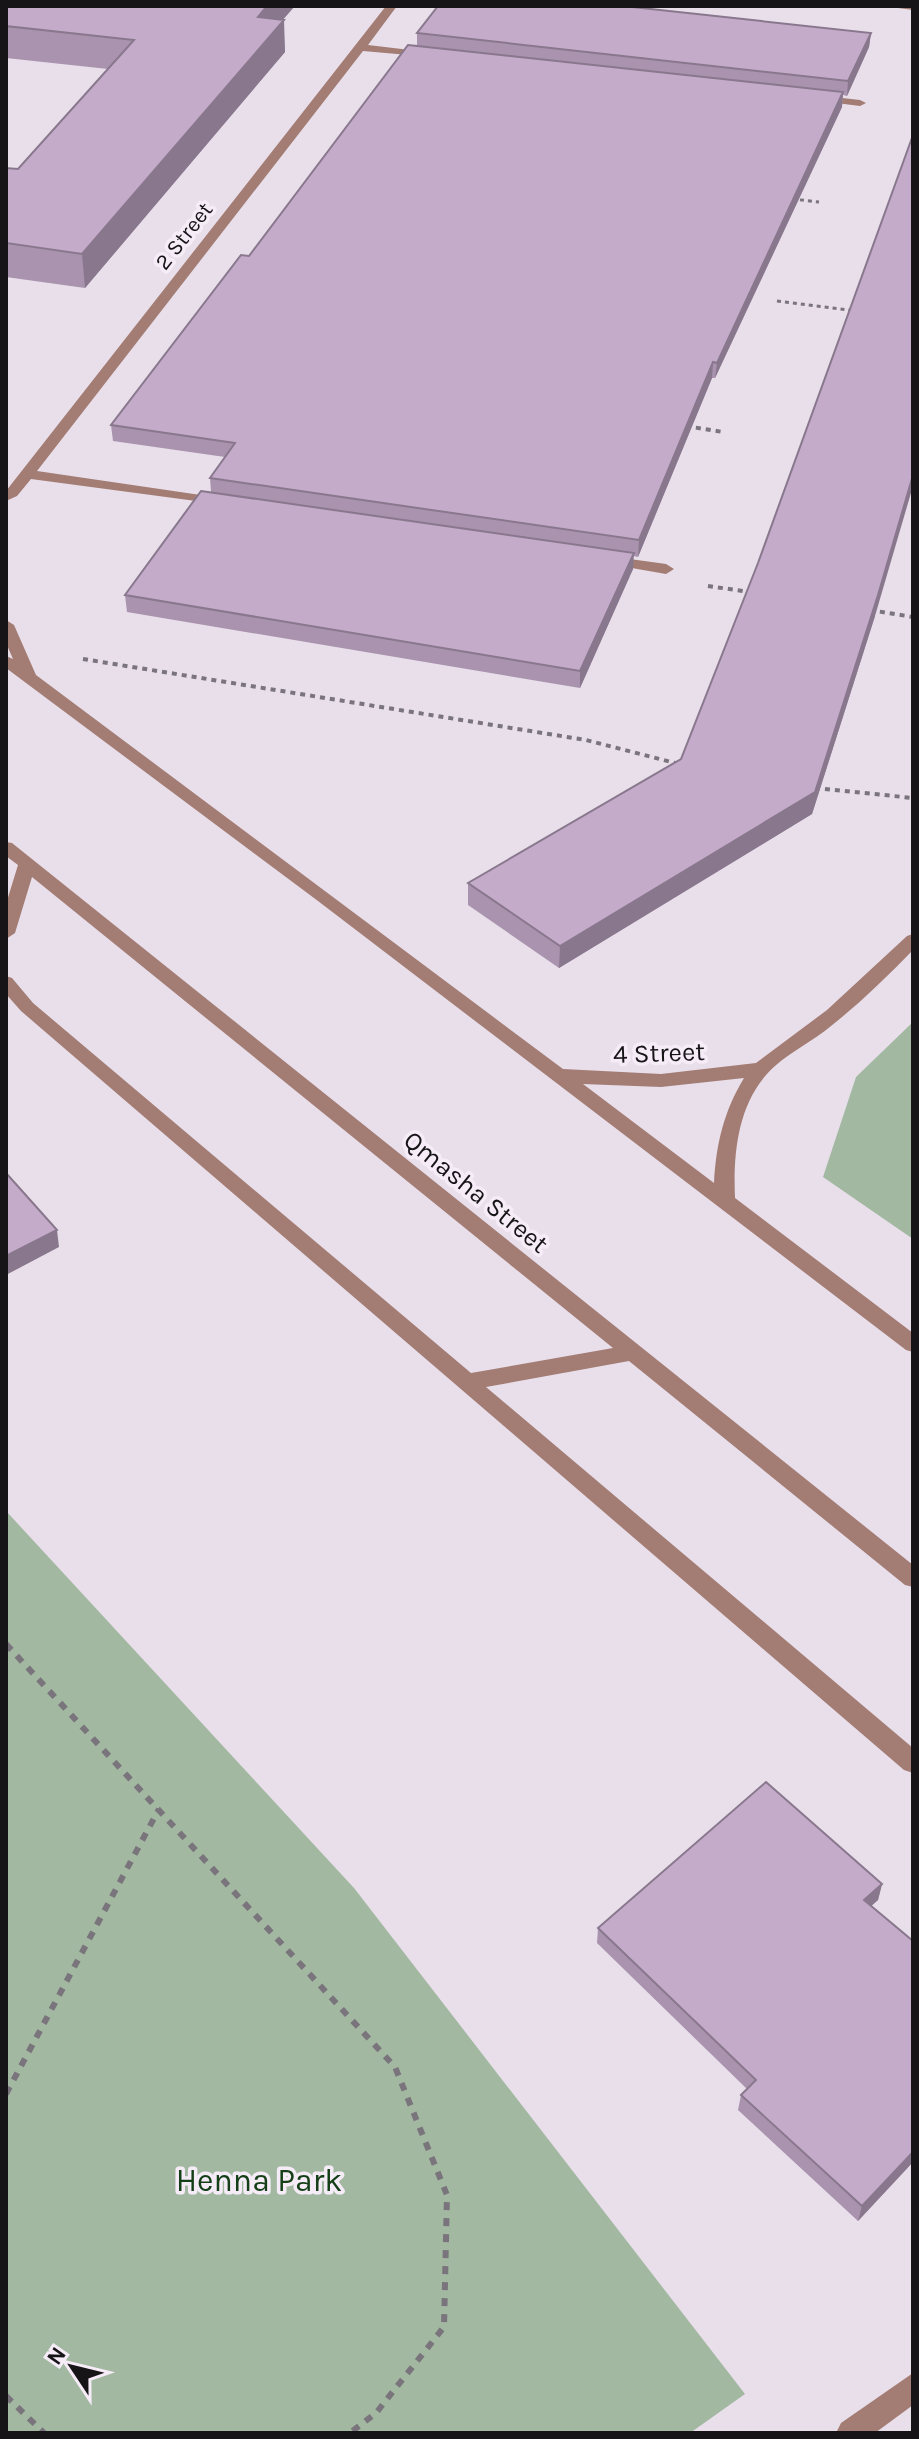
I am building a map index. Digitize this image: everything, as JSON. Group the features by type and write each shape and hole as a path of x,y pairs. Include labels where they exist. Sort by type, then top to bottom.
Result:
{"street":[{"name":"2 Street","path":"6,514 9,495 392,6"},
{"path":"902,6 913,7"},
{"path":"359,47 438,56"},
{"path":"797,96 860,103"},
{"path":"27,474 229,504"},
{"path":"588,557 666,569"},
{"path":"6,625 11,654 30,678 913,1344"},
{"name":"Qmasha Street","path":"6,847 913,1578"},
{"path":"6,933 27,864"},
{"name":"4 Street","path":"725,1202 723,1166 729,1130 742,1097 762,1068 823,1023 913,940"},
{"path":"6,982 27,1007 913,1763"},
{"name":"4 Street","path":"557,1075 608,1081 661,1082 713,1078 762,1068"},
{"path":"468,1382 632,1352"},
{"path":"851,2433 913,2387"}],"path":[{"path":"788,198 819,202"},
{"path":"777,301 868,312"},
{"path":"676,425 723,432"},
{"path":"693,584 756,593"},
{"path":"866,610 913,617"},
{"path":"11,654 586,740 686,766"},
{"path":"805,787 913,798"},
{"path":"6,1644 395,2067 447,2195 444,2327 376,2413 350,2433"},
{"path":"6,2094 159,1809"},
{"path":"6,2396 44,2433"}],"green space":[{"path":"913,1022 913,1239 823,1177 856,1077"},
{"name":"Henna Park","path":"6,1511 354,1888 745,2394 690,2433 6,2433"}],"building":[{"path":"6,6 267,6 258,17 284,20 82,254 6,243 6,168 18,169 134,40 6,26"},
{"path":"438,6 623,6 871,33 848,81 417,33"},
{"path":"408,45 843,92 717,363 713,362 639,540 210,478 235,443 111,425 241,255 249,256"},
{"path":"913,135 913,475 815,792 560,946 468,883 681,759 758,563"},
{"path":"201,491 634,553 580,671 125,595"},
{"path":"6,1173 57,1230 6,1256"},
{"path":"766,1782 882,1884 864,1900 913,1941 913,2152 862,2206 741,2095 756,2080 598,1928"}]}
